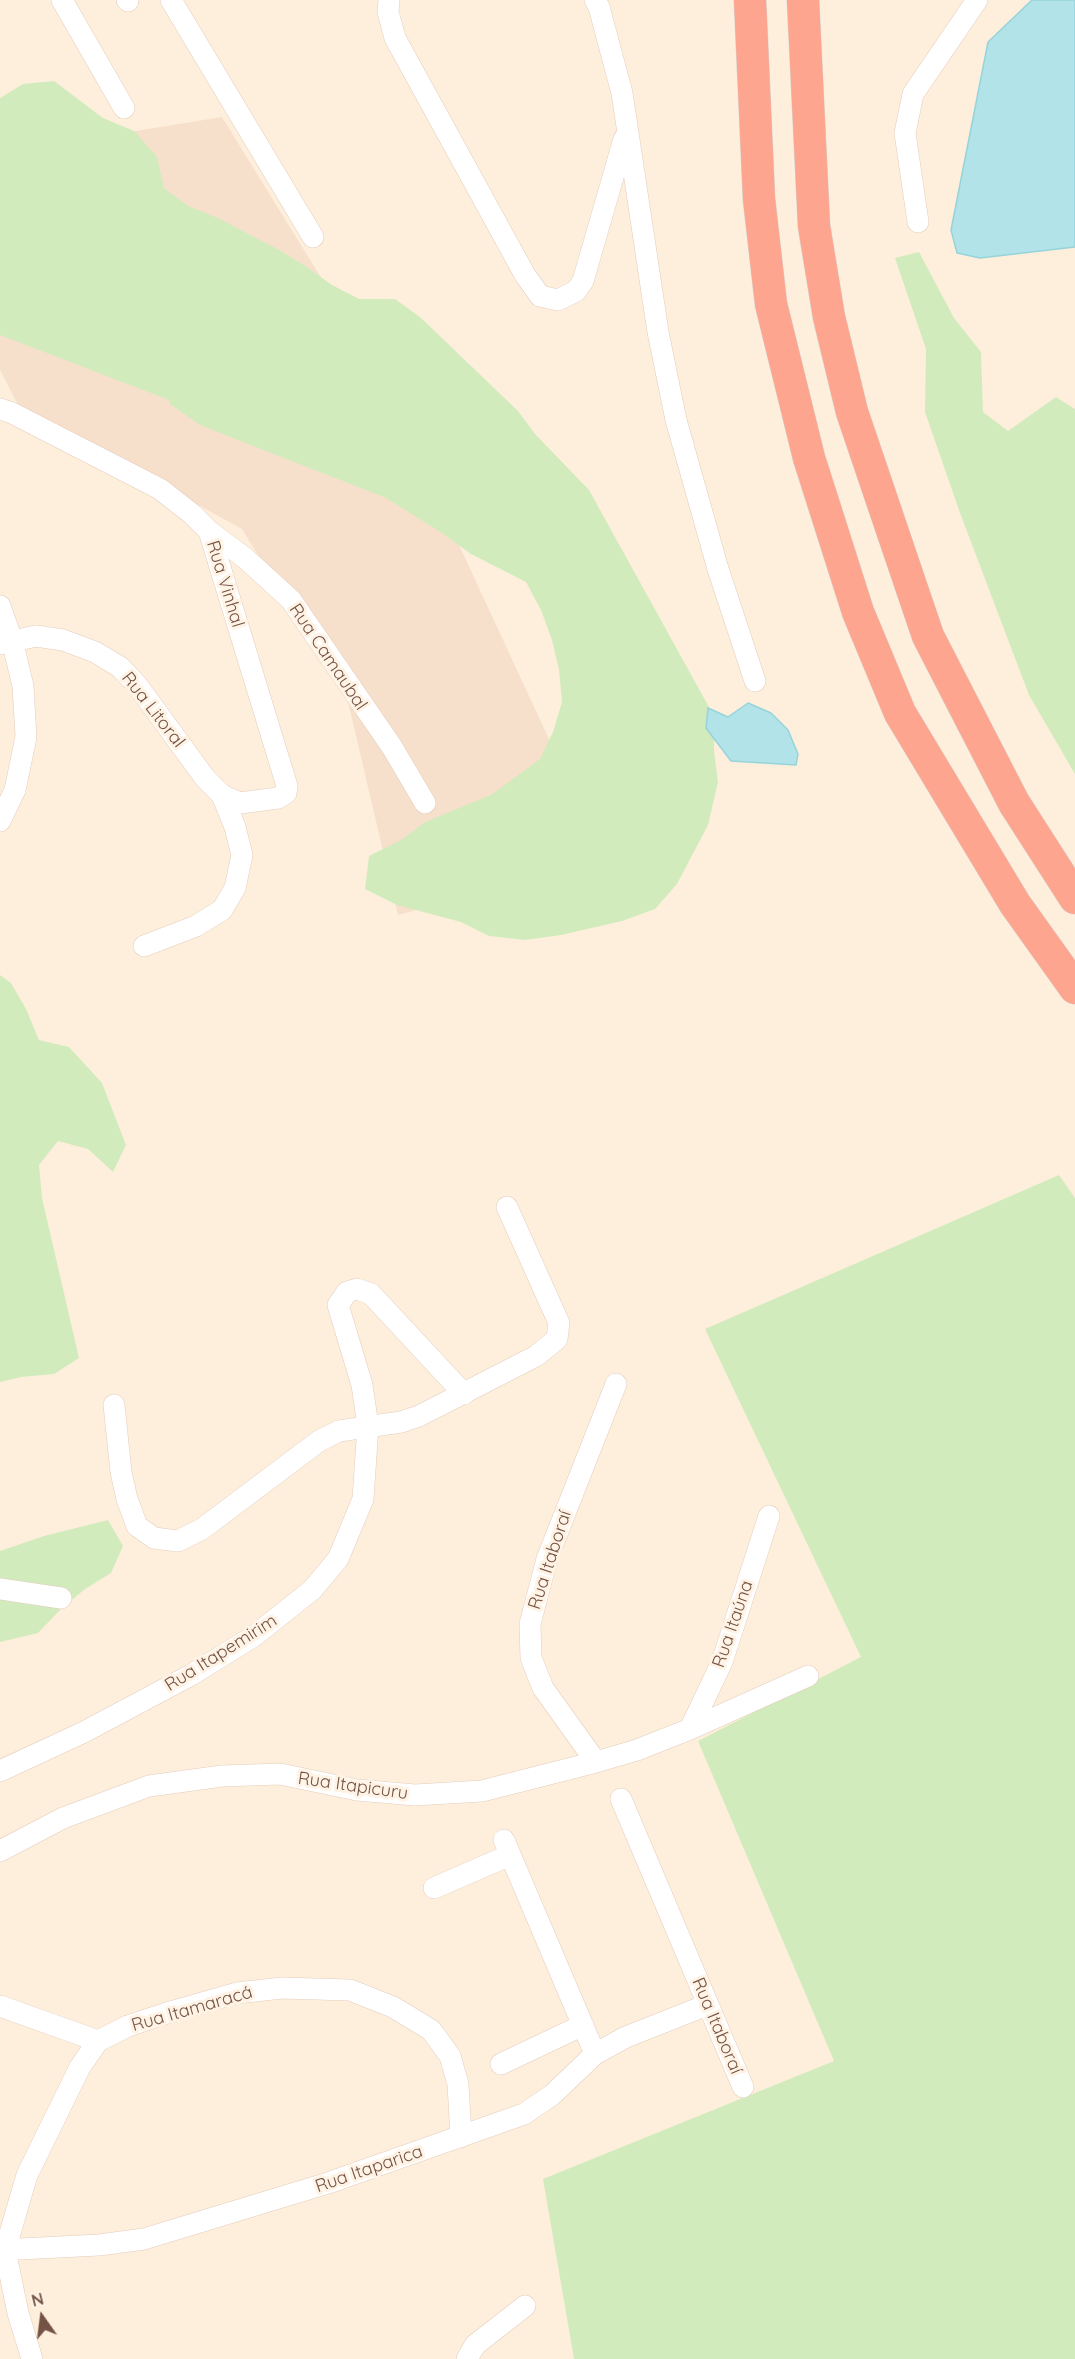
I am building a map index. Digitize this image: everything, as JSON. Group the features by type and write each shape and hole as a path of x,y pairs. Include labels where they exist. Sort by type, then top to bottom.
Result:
{"highway":[{"path":"750,0 759,199 771,304 809,458 858,612 900,713 1015,904 1075,988"},
{"path":"803,0 814,226 829,316 852,412 928,636 1014,803 1075,898"}],"street":[{"path":"62,0 124,108"},
{"path":"171,0 313,237"},
{"path":"389,0 388,12 395,38 525,275 540,296 558,300 576,291 584,281 626,131"},
{"path":"595,0 599,6 622,93 658,332 676,420 718,569 755,681"},
{"path":"918,222 906,133 913,94 977,0"},
{"name":"Rua Vinhal","path":"0,409 160,489 192,514 209,531 287,786 286,793 278,798 240,803 222,795"},
{"name":"Rua Camaubal","path":"209,531 244,558 291,600 392,747 425,803"},
{"path":"0,606 6,642 23,686 26,737 15,790 0,821"},
{"name":"Rua Litoral","path":"6,642 36,636 63,640 95,652 120,667 137,685 205,778 222,795"},
{"path":"144,946 196,926 222,910 235,888 242,855 235,827 222,795"},
{"path":"114,1405 121,1472 127,1499 137,1526 154,1538 178,1541 201,1529 319,1441 339,1431 401,1422 419,1416 536,1356 557,1339 559,1323 507,1207"},
{"name":"Rua Itapemirim","path":"0,1771 84,1732 191,1675 254,1636 312,1590 338,1558 363,1499 368,1426 362,1385 338,1305 347,1292 357,1289 371,1294 464,1394"},
{"name":"Rua Itaboraí","path":"596,1762 543,1688 531,1658 530,1624 547,1559 616,1384"},
{"name":"Rua Itaúna","path":"690,1729 722,1662 769,1516"},
{"path":"0,1588 61,1598"},
{"name":"Rua Itapicuru","path":"0,1851 63,1818 149,1786 222,1776 280,1774 357,1790 415,1795 482,1791 637,1750 808,1676"},
{"name":"Rua Itaboraí","path":"621,1799 743,2087"},
{"path":"434,1887 507,1847 595,2054"},
{"name":"Rua Itamaracá","path":"2,2250 27,2175 80,2067 98,2041 128,2026 237,1993 282,1988 350,1990 393,2007 431,2030 450,2056 458,2084 461,2137"},
{"name":"Rua Itaparica","path":"2,2250 99,2245 144,2239 328,2183 461,2137 524,2114 552,2095 595,2054 626,2037 707,2005"},
{"path":"0,2006 98,2041"},
{"path":"501,2064 583,2025"},
{"path":"2,2250 32,2359"},
{"path":"467,2359 475,2345 525,2306"}],"shaded area":[{"path":"222,117 378,370 605,860 398,915 348,702 242,529 19,407 0,370 0,213 55,144"}],"green space":[{"path":"54,81 103,118 134,131 157,157 164,188 188,206 220,219 279,250 332,285 359,299 395,299 420,317 518,411 536,435 589,490 715,718 714,751 718,782 708,825 677,884 655,909 622,921 561,935 525,940 489,936 461,922 397,905 365,889 369,856 401,840 425,822 491,795 540,759 553,732 562,702 559,670 552,640 541,610 526,582 471,554 386,498 200,425 170,404 169,400 0,335 0,98 23,84"},
{"path":"919,252 954,318 981,352 983,412 1008,431 1056,397 1075,409 1075,774 1029,695 960,513 925,412 926,349 895,258"},
{"path":"0,975 11,983 26,1009 39,1040 69,1047 102,1083 126,1145 113,1172 88,1149 58,1141 39,1165 42,1198 79,1358 54,1374 21,1377 0,1382"},
{"path":"1059,1175 1075,1198 1075,2359 574,2359 543,2179 834,2061 698,1741 861,1657 705,1329"},
{"path":"108,1520 123,1546 111,1573 85,1589 61,1609 38,1633 0,1642 0,1551 44,1536"}],"water":[{"path":"1032,0 1075,0 1075,247 980,258 957,253 951,230 988,42"},
{"path":"748,703 771,713 788,730 798,754 796,765 731,761 706,728 708,708 728,717"}]}
